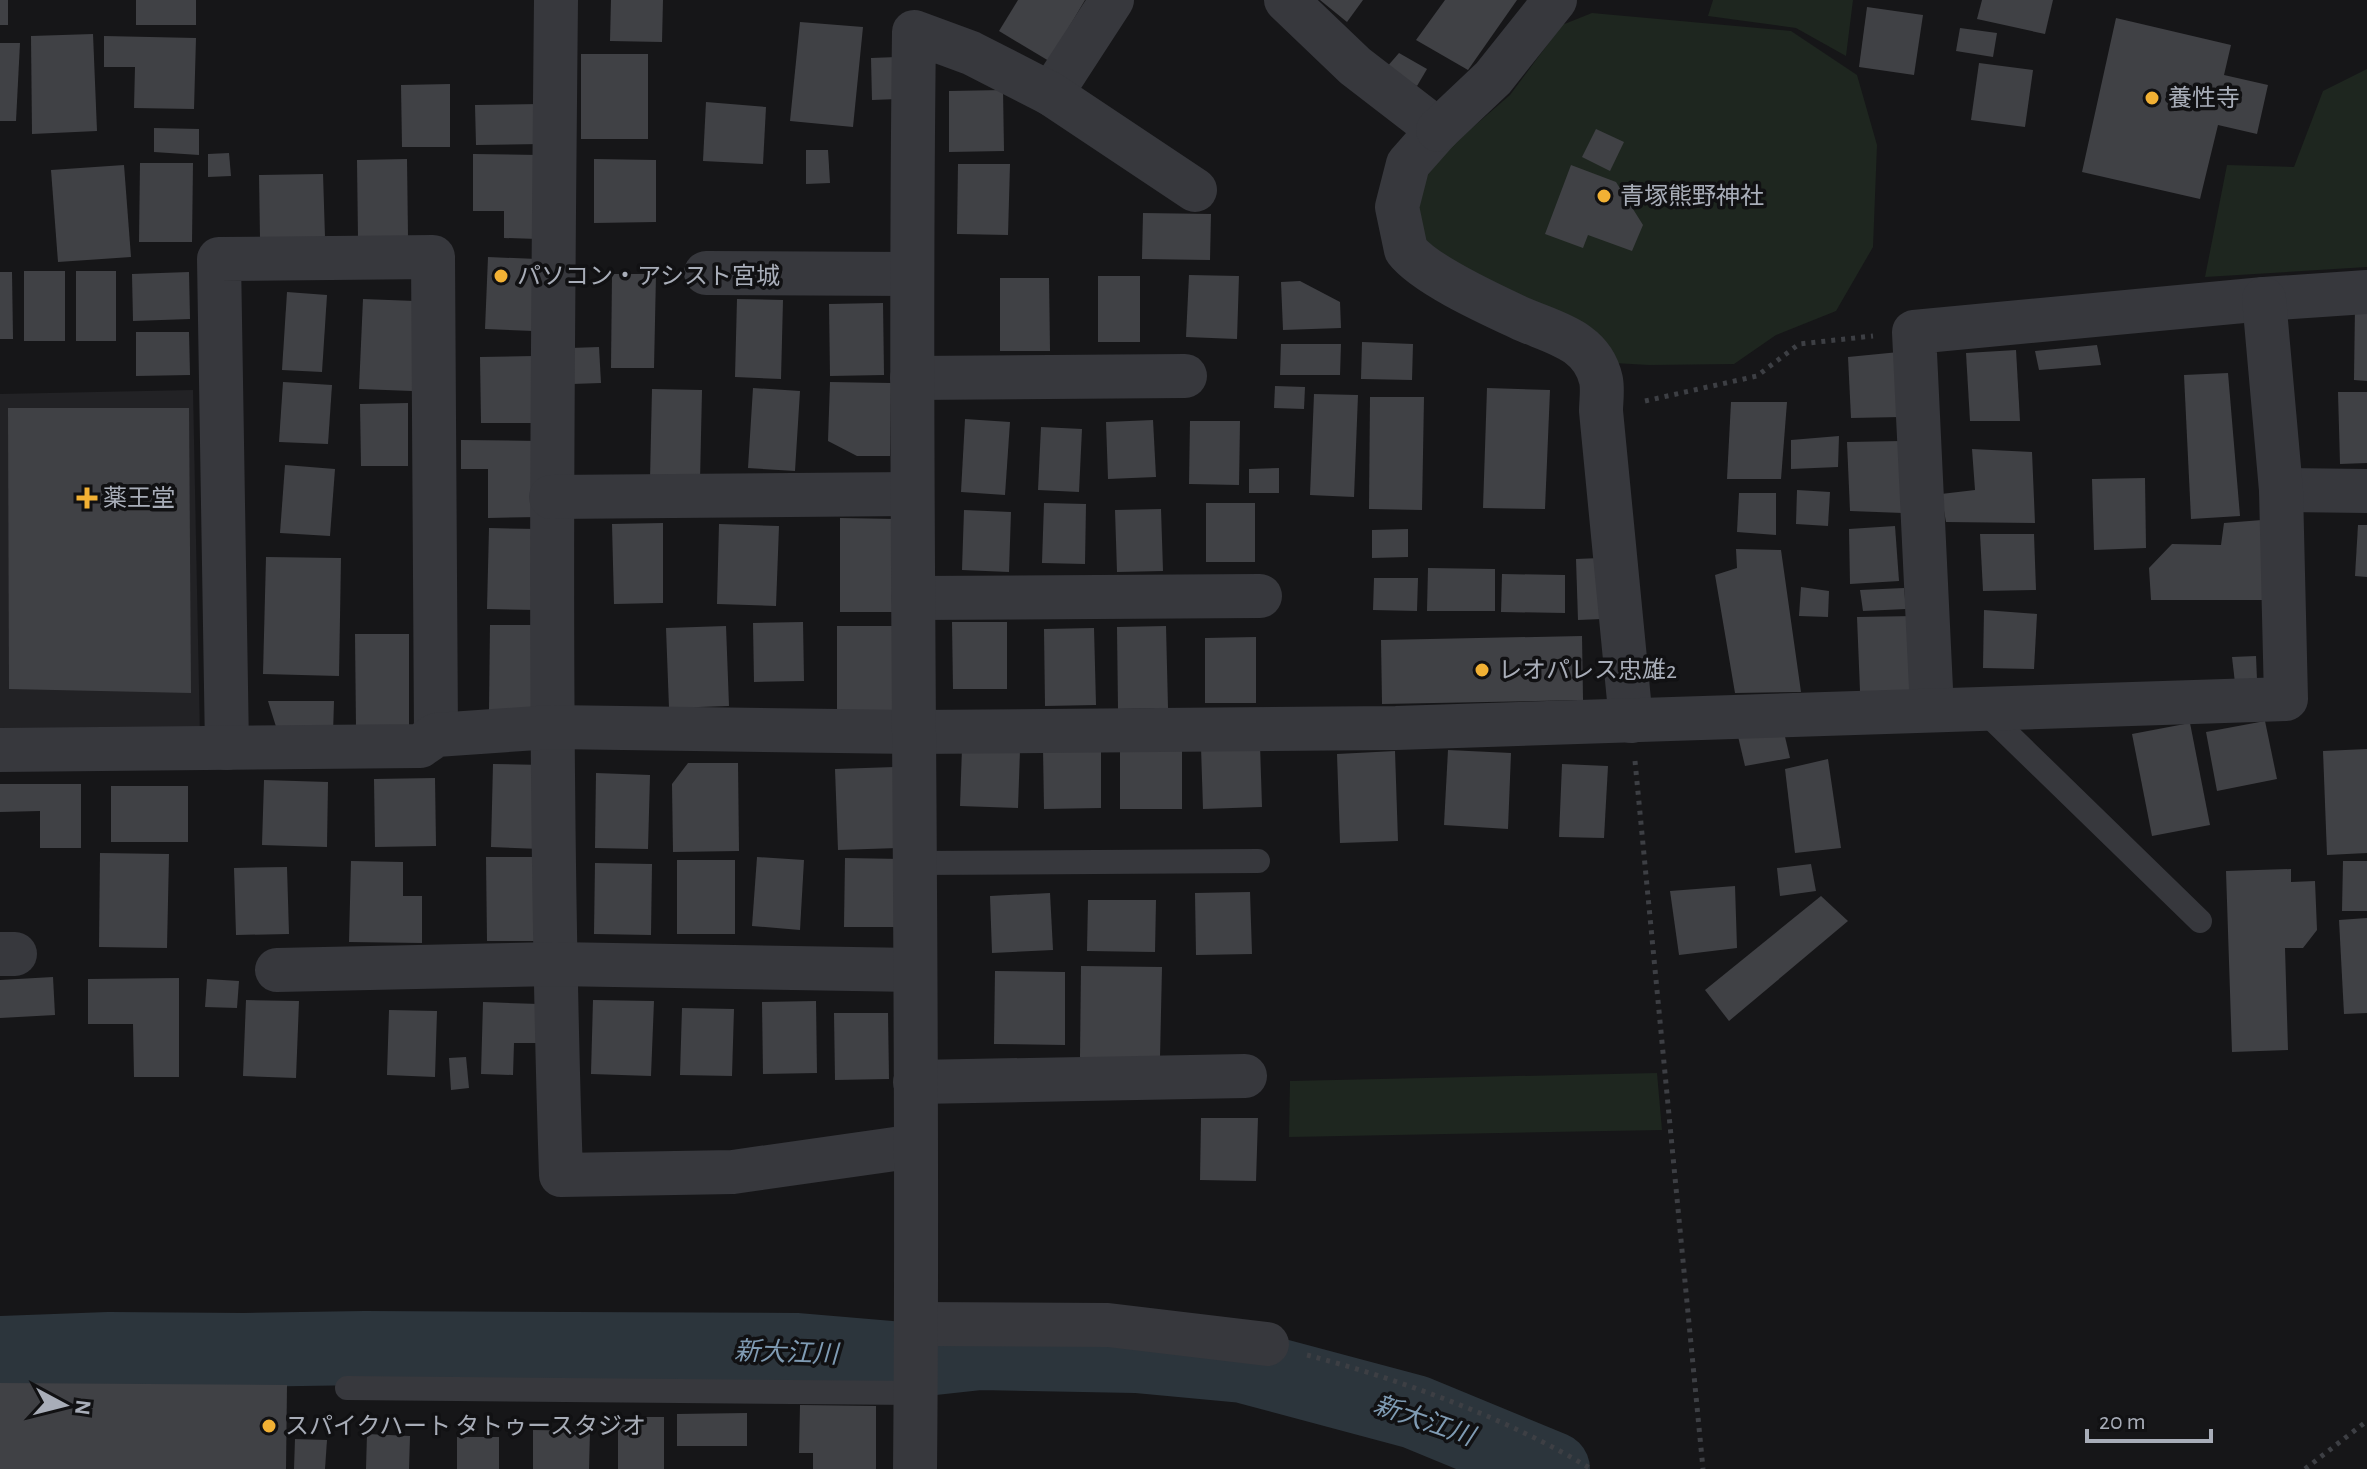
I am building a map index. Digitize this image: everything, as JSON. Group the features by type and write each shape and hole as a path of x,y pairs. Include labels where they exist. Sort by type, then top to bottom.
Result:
{"street":[{"path":"556,0 551,497 554,964 561,1175 733,1172 916,1157"},
{"path":"1051,94 1112,0"},
{"path":"1286,0 1355,66 1438,130"},
{"path":"1555,0 1493,78 1438,130 1408,164 1397,207 1406,250 1435,274 1523,320 1564,334 1587,353 1601,380 1601,411 1631,721"},
{"path":"915,1469 911,274 914,32 971,53 1051,94 1195,190"},
{"path":"227,748 219,259 433,257 436,735"},
{"path":"706,273 911,274"},
{"path":"1932,710 1914,332 2367,292"},
{"path":"0,750 420,746 436,735 552,727 914,732 1396,728 2286,699 2281,490 2264,299"},
{"path":"912,378 1185,376"},
{"path":"2281,490 2367,491"},
{"path":"551,497 912,494"},
{"path":"913,598 1260,596"},
{"path":"277,970 554,964 915,970"},
{"path":"915,1082 1245,1076"},
{"path":"916,1357 1108,1325 1267,1344"}],"lane":[{"path":"1982,709 2200,921"},
{"path":"914,863 1258,861"},
{"path":"347,1388 916,1357"}],"path":[{"path":"1601,411 1757,376 1799,344 1914,332"},
{"path":"1631,721 1703,1469"},
{"path":"1267,1344 1358,1368 1461,1406 1567,1454 1591,1469"},
{"path":"2305,1469 2367,1421"}],"shaded area":[{"path":"1713,0 1853,0 1846,56 1796,28 1708,16"},
{"path":"1592,13 1791,31 1857,75 1877,145 1873,247 1836,311 1776,335 1734,364 1614,363 1468,277 1424,243 1416,213 1425,178 1450,147 1510,95 1562,25"},
{"path":"2367,69 2367,267 2205,277 2227,165 2294,167 2323,91"},
{"path":"193,390 200,739 0,743 0,394"},
{"path":"1657,1073 1662,1130 1289,1137 1290,1081"}],"building":[{"path":"0,0 8,0 8,25 0,25"},
{"path":"136,0 196,0 196,25 136,25"},
{"path":"611,0 663,0 662,42 610,41"},
{"path":"1018,0 1085,0 1049,61 999,31"},
{"path":"1320,0 1363,0 1347,22"},
{"path":"1445,0 1517,0 1468,70 1416,40"},
{"path":"1982,0 2053,0 2045,34 1977,19"},
{"path":"1867,7 1923,15 1914,75 1859,67"},
{"path":"2116,18 2231,45 2224,75 2268,85 2257,134 2218,125 2200,199 2082,172"},
{"path":"800,22 863,27 853,127 790,121"},
{"path":"1960,28 1997,33 1993,57 1956,51"},
{"path":"93,34 97,131 32,134 31,36"},
{"path":"104,36 196,38 194,109 134,108 135,67 104,67"},
{"path":"0,43 20,43 16,121 0,121"},
{"path":"1399,53 1427,69 1417,86 1386,68"},
{"path":"581,54 648,54 648,139 581,139"},
{"path":"897,57 898,99 872,100 871,58"},
{"path":"1979,63 2033,70 2025,127 1971,120"},
{"path":"450,84 450,147 402,147 401,85"},
{"path":"1003,90 1004,151 949,152 949,91"},
{"path":"706,102 766,107 763,164 703,161"},
{"path":"541,104 542,144 476,145 475,105"},
{"path":"154,128 199,129 199,155 154,152"},
{"path":"1596,129 1624,142 1610,171 1582,157"},
{"path":"806,150 828,150 830,183 806,184"},
{"path":"229,153 231,176 208,177 208,154"},
{"path":"473,154 539,155 538,239 504,238 504,211 473,211"},
{"path":"407,159 408,237 358,239 357,160"},
{"path":"594,159 656,160 656,222 594,223"},
{"path":"140,163 193,163 192,242 139,242"},
{"path":"958,164 1010,164 1008,235 957,234"},
{"path":"124,165 131,257 58,262 51,170"},
{"path":"1571,165 1616,182 1643,225 1632,251 1588,235 1583,248 1545,234"},
{"path":"323,174 325,238 260,239 259,175"},
{"path":"1143,213 1211,214 1210,260 1142,259"},
{"path":"488,257 537,259 533,331 485,329"},
{"path":"24,271 65,271 65,341 24,341"},
{"path":"76,271 116,271 116,341 76,341"},
{"path":"0,272 12,272 13,339 0,339"},
{"path":"189,272 190,319 133,321 132,274"},
{"path":"612,274 656,274 654,368 611,368"},
{"path":"1189,275 1239,276 1237,339 1186,337"},
{"path":"1098,276 1140,276 1140,342 1098,342"},
{"path":"1000,278 1049,278 1050,351 1000,351"},
{"path":"1300,281 1340,302 1341,328 1283,330 1281,282"},
{"path":"287,292 327,295 322,372 282,370"},
{"path":"363,299 415,301 412,391 359,389"},
{"path":"737,299 783,300 781,379 735,377"},
{"path":"883,303 884,375 830,376 829,304"},
{"path":"2355,306 2367,306 2367,381 2354,380"},
{"path":"136,332 189,332 190,375 136,376"},
{"path":"1362,342 1413,344 1412,380 1361,379"},
{"path":"1281,344 1341,344 1340,375 1280,375"},
{"path":"2097,345 2101,365 2039,370 2035,351"},
{"path":"599,347 601,383 572,384 570,348"},
{"path":"2016,350 2020,421 1970,421 1966,353"},
{"path":"1899,352 1901,417 1851,418 1848,357"},
{"path":"534,356 535,423 481,423 480,357"},
{"path":"2228,373 2240,516 2191,519 2184,375"},
{"path":"283,382 332,385 328,444 279,442"},
{"path":"830,382 891,383 890,456 857,456 828,441"},
{"path":"1275,386 1305,387 1304,409 1274,408"},
{"path":"753,388 800,391 795,471 748,468"},
{"path":"1487,388 1550,390 1545,509 1483,508"},
{"path":"652,389 702,390 700,481 650,480"},
{"path":"2338,392 2367,392 2367,463 2340,464"},
{"path":"1314,394 1358,395 1354,497 1310,495"},
{"path":"1370,397 1424,397 1422,510 1369,509"},
{"path":"1731,402 1787,402 1781,479 1727,479"},
{"path":"408,403 408,466 361,466 360,404"},
{"path":"8,408 189,408 191,693 9,689"},
{"path":"965,419 1010,422 1005,495 961,492"},
{"path":"1153,420 1156,477 1108,479 1106,422"},
{"path":"1190,421 1240,421 1239,485 1189,484"},
{"path":"1041,427 1082,429 1079,492 1038,490"},
{"path":"1839,436 1838,467 1791,469 1791,440"},
{"path":"461,440 540,441 540,517 488,518 488,469 461,469"},
{"path":"1902,441 1903,513 1850,511 1847,442"},
{"path":"1972,449 2032,452 2035,523 1946,522 1941,494 1975,490"},
{"path":"285,465 335,469 330,536 280,533"},
{"path":"1279,468 1279,493 1249,493 1249,469"},
{"path":"2145,478 2146,548 2094,550 2092,479"},
{"path":"1797,490 1830,492 1828,526 1796,524"},
{"path":"1739,493 1776,493 1776,535 1737,532"},
{"path":"1044,503 1086,504 1085,564 1042,563"},
{"path":"1206,503 1255,503 1255,562 1206,562"},
{"path":"1161,509 1163,571 1117,572 1115,510"},
{"path":"964,510 1011,512 1009,572 962,570"},
{"path":"840,518 897,519 897,612 840,612"},
{"path":"2262,520 2268,600 2151,600 2149,568 2172,544 2221,545 2224,523"},
{"path":"663,523 663,603 614,604 612,524"},
{"path":"719,524 779,526 776,606 717,604"},
{"path":"2358,525 2367,525 2367,577 2355,576"},
{"path":"1895,526 1899,581 1850,584 1849,529"},
{"path":"489,528 538,529 537,610 487,609"},
{"path":"1408,529 1408,557 1372,558 1372,530"},
{"path":"1980,534 2034,534 2036,590 1983,591"},
{"path":"1736,549 1781,550 1801,692 1735,693 1715,575 1737,568"},
{"path":"266,557 341,558 339,676 263,674"},
{"path":"1600,558 1602,619 1578,620 1576,559"},
{"path":"1428,568 1495,569 1495,611 1427,611"},
{"path":"1502,574 1565,575 1565,613 1501,612"},
{"path":"1374,578 1418,578 1417,611 1373,610"},
{"path":"1801,587 1829,591 1828,617 1799,616"},
{"path":"1904,588 1906,609 1863,611 1860,590"},
{"path":"1984,610 2037,614 2034,669 1983,668"},
{"path":"1915,616 1913,691 1860,691 1857,617"},
{"path":"803,622 804,681 754,682 753,623"},
{"path":"952,622 1007,622 1007,689 953,689"},
{"path":"490,625 544,625 543,710 489,710"},
{"path":"726,626 729,706 669,708 666,628"},
{"path":"837,626 897,626 897,710 837,710"},
{"path":"1166,626 1168,708 1118,709 1117,627"},
{"path":"1094,628 1096,705 1045,706 1044,629"},
{"path":"355,634 409,634 409,727 356,728"},
{"name":"レオパレス忠雄2","path":"1582,636 1583,700 1382,704 1381,640"},
{"path":"1256,637 1256,703 1205,703 1205,638"},
{"path":"2256,656 2257,680 2235,683 2232,657"},
{"path":"268,701 334,701 333,733 278,733"},
{"path":"2265,721 2277,779 2217,791 2206,732"},
{"path":"2190,723 2210,825 2152,836 2132,734"},
{"path":"1782,724 1790,758 1745,766 1737,732"},
{"path":"1260,745 1262,807 1203,809 1201,747"},
{"path":"1101,747 1101,808 1044,809 1043,748"},
{"path":"962,748 1020,750 1018,808 960,806"},
{"path":"2367,749 2367,853 2327,855 2323,751"},
{"path":"1120,750 1182,750 1182,809 1120,809"},
{"path":"1448,750 1511,753 1508,829 1444,825"},
{"path":"1395,751 1398,841 1340,843 1337,754"},
{"path":"1828,759 1841,848 1795,853 1785,769"},
{"path":"688,763 738,763 739,851 673,852 672,784"},
{"path":"493,764 544,765 541,849 491,847"},
{"path":"1562,764 1608,766 1604,838 1559,837"},
{"path":"895,767 898,848 838,850 835,769"},
{"path":"596,773 650,775 648,849 595,848"},
{"path":"435,778 436,846 375,847 374,779"},
{"path":"264,780 328,782 327,847 262,845"},
{"path":"0,784 81,784 81,848 40,848 40,811 0,812"},
{"path":"111,786 188,786 188,842 111,842"},
{"path":"100,853 169,854 167,948 99,947"},
{"path":"486,857 541,857 542,941 487,941"},
{"path":"757,857 804,860 800,930 752,926"},
{"path":"845,858 902,859 902,927 844,927"},
{"path":"677,860 735,860 735,934 677,934"},
{"path":"351,861 403,862 403,896 422,896 422,943 349,942"},
{"path":"2343,861 2367,861 2367,911 2342,911"},
{"path":"595,863 652,864 651,935 594,934"},
{"path":"1811,864 1816,891 1780,896 1777,868"},
{"path":"287,867 289,934 236,935 234,868"},
{"path":"2291,869 2291,882 2315,881 2317,930 2303,948 2285,948 2288,1050 2232,1052 2226,871"},
{"path":"1735,886 1737,948 1679,955 1670,891"},
{"path":"1250,892 1252,954 1196,955 1195,893"},
{"path":"1050,893 1053,950 992,953 990,896"},
{"path":"1821,896 1848,921 1729,1021 1705,990"},
{"path":"1088,900 1156,900 1155,952 1087,951"},
{"path":"2367,918 2367,1013 2344,1014 2339,920"},
{"path":"1081,966 1162,967 1160,1058 1080,1057"},
{"path":"995,971 1065,972 1065,1045 994,1044"},
{"path":"53,977 55,1015 0,1018 0,980"},
{"path":"179,978 179,1077 134,1077 133,1024 88,1024 88,979"},
{"path":"207,979 239,981 237,1008 205,1007"},
{"path":"246,1000 299,1001 296,1078 243,1076"},
{"path":"593,1000 654,1001 651,1076 591,1074"},
{"path":"816,1001 817,1073 763,1074 762,1002"},
{"path":"483,1002 539,1004 538,1043 514,1043 513,1075 481,1074"},
{"path":"682,1008 734,1009 732,1076 680,1075"},
{"path":"389,1010 437,1011 435,1077 387,1075"},
{"path":"834,1013 888,1013 889,1079 835,1080"},
{"path":"466,1057 469,1088 451,1090 449,1058"},
{"path":"1201,1118 1258,1118 1256,1181 1200,1180"},
{"path":"0,1383 287,1385 286,1469 0,1469"},
{"path":"800,1405 876,1406 876,1469 813,1469 813,1453 799,1453"},
{"path":"747,1413 747,1446 677,1446 677,1414"},
{"path":"618,1417 664,1417 664,1469 618,1469"},
{"path":"533,1430 590,1431 589,1469 533,1469"},
{"path":"367,1434 410,1436 409,1469 366,1469"},
{"path":"457,1437 499,1437 499,1469 457,1469"},
{"path":"295,1439 327,1440 325,1469 294,1469"}],"waterway":[{"name":"新大江川","path":"0,1353 109,1349 365,1348 798,1350 916,1360 980,1353 1136,1356 1243,1366 1415,1412 1553,1469"}],"place":[{"name":"養性寺","path":"2152,98"},
{"name":"青塚熊野神社","path":"1604,196"},
{"name":"パソコン・アシスト宮城","path":"501,276"},
{"name":"薬王堂","path":"87,498"},
{"name":"レオパレス忠雄2","path":"1482,670"},
{"name":"スパイクハート タトゥースタジオ","path":"269,1426"}]}
